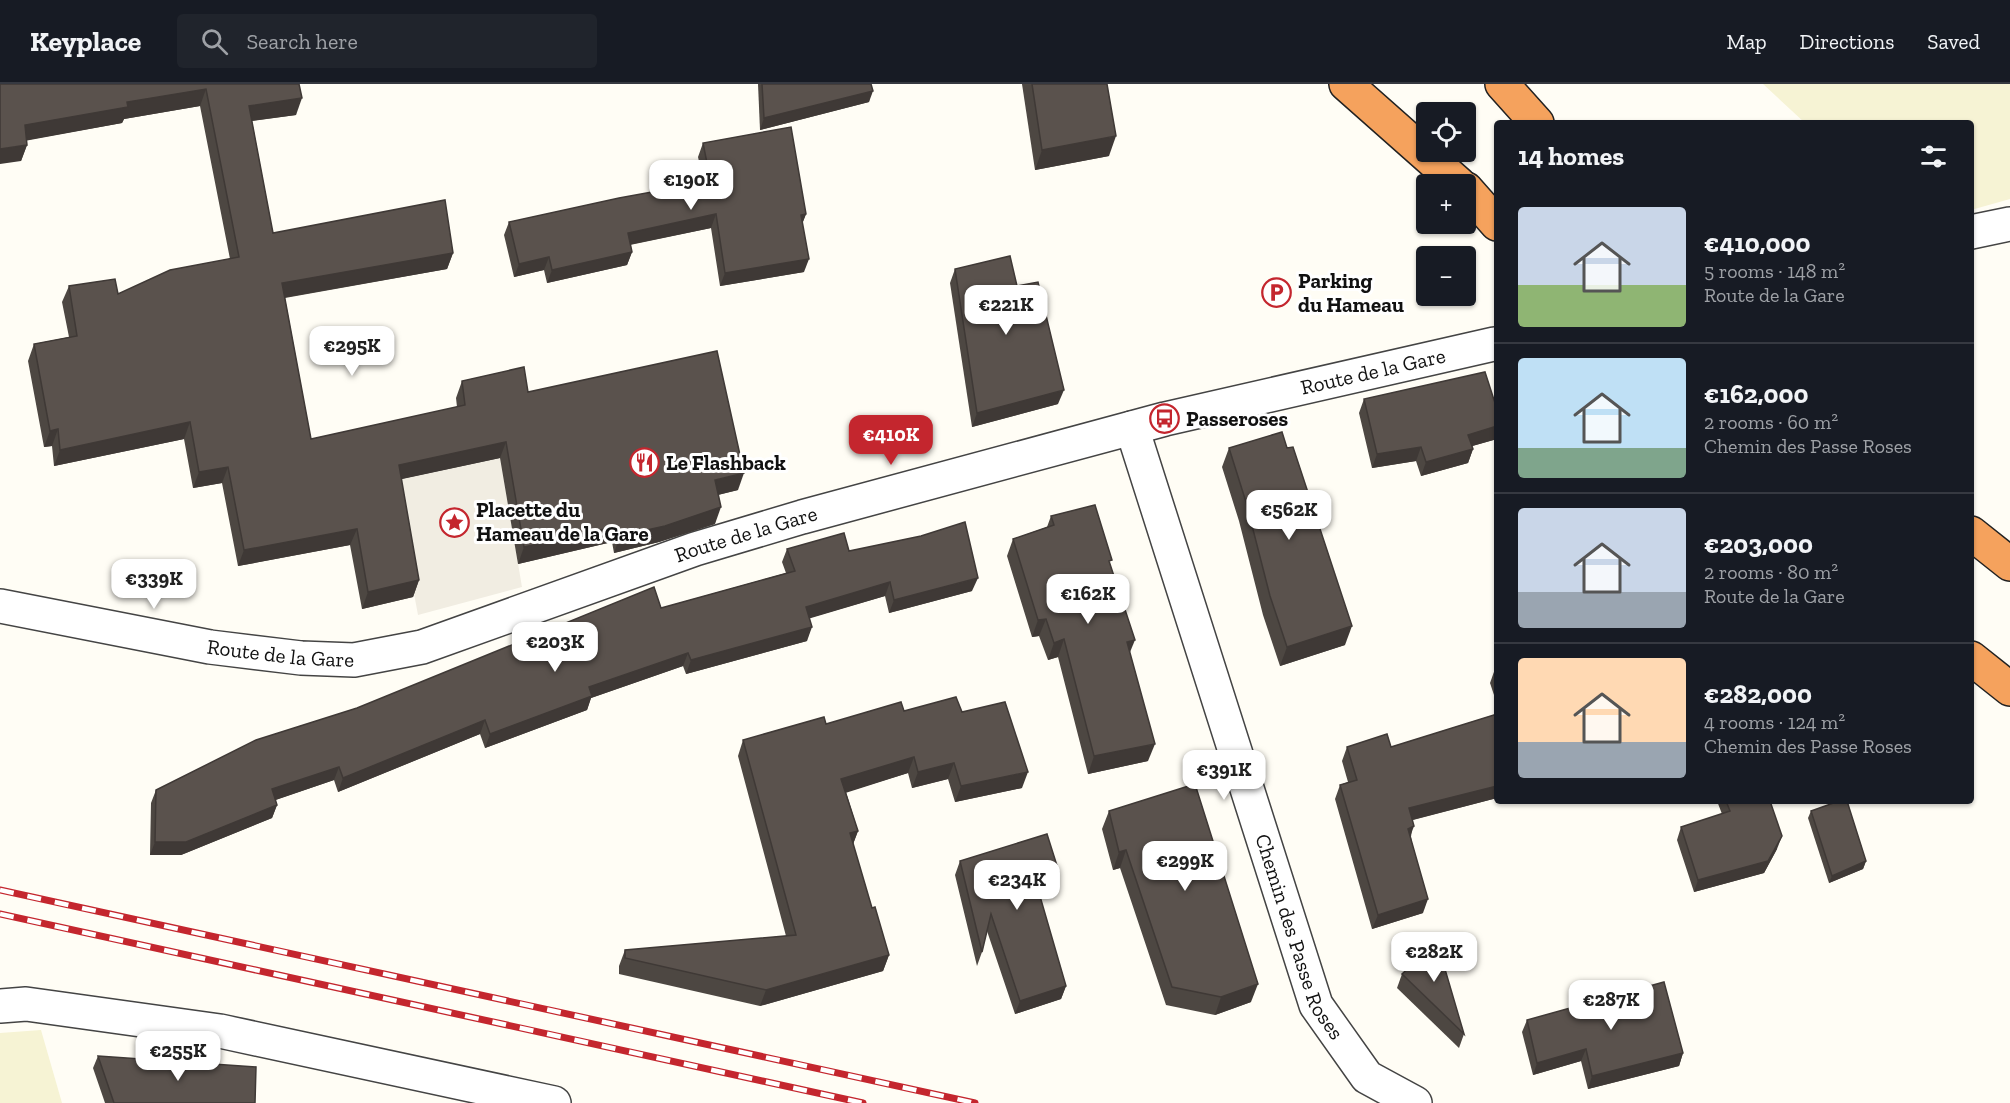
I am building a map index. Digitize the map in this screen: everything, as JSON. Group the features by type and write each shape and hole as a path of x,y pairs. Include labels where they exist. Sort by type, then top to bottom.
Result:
{"highway":[{"path":"1346,84 1448,174"},
{"path":"1375,84 1416,132"},
{"path":"1502,84 1534,120"},
{"path":"1442,162 1452,174"},
{"path":"1476,201 1494,221"},
{"path":"1974,535 2010,564"},
{"path":"1974,660 2010,689"}],"street":[{"path":"1974,231 2010,224"},
{"name":"Route de la Gare","path":"0,606 210,647 301,658 354,660 422,646 695,549 791,520 1132,428 1494,344"},
{"name":"Chemin des Passe Roses","path":"1132,428 1316,1005 1367,1077 1415,1103"},
{"path":"0,1006 26,1004 220,1031 554,1103"}],"shaded area":[{"path":"1763,84 2010,84 2010,199 1974,209 1974,120 1802,120"},
{"name":"Placette du Hameau de la Gare","path":"500,458 522,587 418,615 393,481"},
{"path":"41,1030 62,1103 0,1103 0,1033"}],"building":[{"path":"0,84 299,84 302,98 249,106 273,233 445,200 453,253 282,283 311,439 465,405 462,381 524,367 528,392 717,351 744,473 715,480 721,507 665,526 620,536 618,526 524,547 506,442 399,465 419,580 368,592 357,529 244,550 228,467 199,472 190,422 60,450 58,429 50,431 34,344 77,336 69,286 115,279 118,294 170,270 239,257 206,89 127,102 128,107 25,125 27,145 0,149"},
{"path":"762,84 871,84 873,91 764,118"},
{"path":"1032,84 1107,84 1116,136 1042,150"},
{"path":"791,127 806,214 801,215 809,259 725,273 716,214 628,233 632,252 552,270 549,257 519,264 509,222 696,184 695,180 710,178 703,143"},
{"path":"1010,256 1017,286 1038,282 1064,390 977,413 955,269"},
{"path":"1485,372 1494,400 1494,427 1468,435 1473,449 1426,462 1421,447 1377,454 1364,399"},
{"path":"1282,432 1287,448 1293,447 1352,626 1287,647 1270,596 1246,502 1229,448"},
{"path":"1095,505 1112,560 1109,561 1135,640 1127,642 1155,744 1094,756 1064,639 1054,643 1046,619 1038,620 1013,539 1054,525 1051,516"},
{"path":"965,522 978,578 894,600 890,582 806,607 812,627 691,660 688,653 589,687 592,696 490,734 485,720 343,778 339,767 272,789 277,805 186,842 155,842 156,790 256,740 357,708 654,587 661,608 795,571 787,549 844,533 849,551 921,536"},
{"path":"956,697 962,712 1005,702 1028,772 961,786 954,763 918,772 914,757 841,779 858,831 850,833 872,908 875,907 889,955 766,990 625,958 625,950 796,935 743,740 824,717 826,724 901,702 904,711"},
{"path":"1494,715 1494,787 1409,808 1414,826 1408,829 1428,899 1378,915 1340,785 1357,780 1347,747 1387,734 1391,747"},
{"path":"1195,784 1258,984 1221,997 1172,987 1126,850 1119,852 1109,811"},
{"path":"1727,804 1771,804 1782,836 1768,861 1698,880 1681,827 1730,811"},
{"path":"1831,804 1848,804 1866,861 1832,876 1811,811"},
{"path":"1047,834 1059,872 1035,879 1066,986 1020,1001 991,914 982,952 960,861"},
{"path":"1437,942 1464,1034 1402,974"},
{"path":"1664,982 1683,1053 1592,1076 1586,1049 1537,1063 1527,1020"},
{"path":"98,1056 256,1067 255,1103 114,1103"}],"railway":[{"path":"0,890 975,1103"},
{"path":"0,914 863,1103"}],"place":[{"name":"Parking du Hameau","path":"1277,293"},
{"name":"Passeroses","path":"1165,419"},
{"name":"Le Flashback","path":"645,463"},
{"name":"Placette du Hameau de la Gare","path":"455,522"}]}
